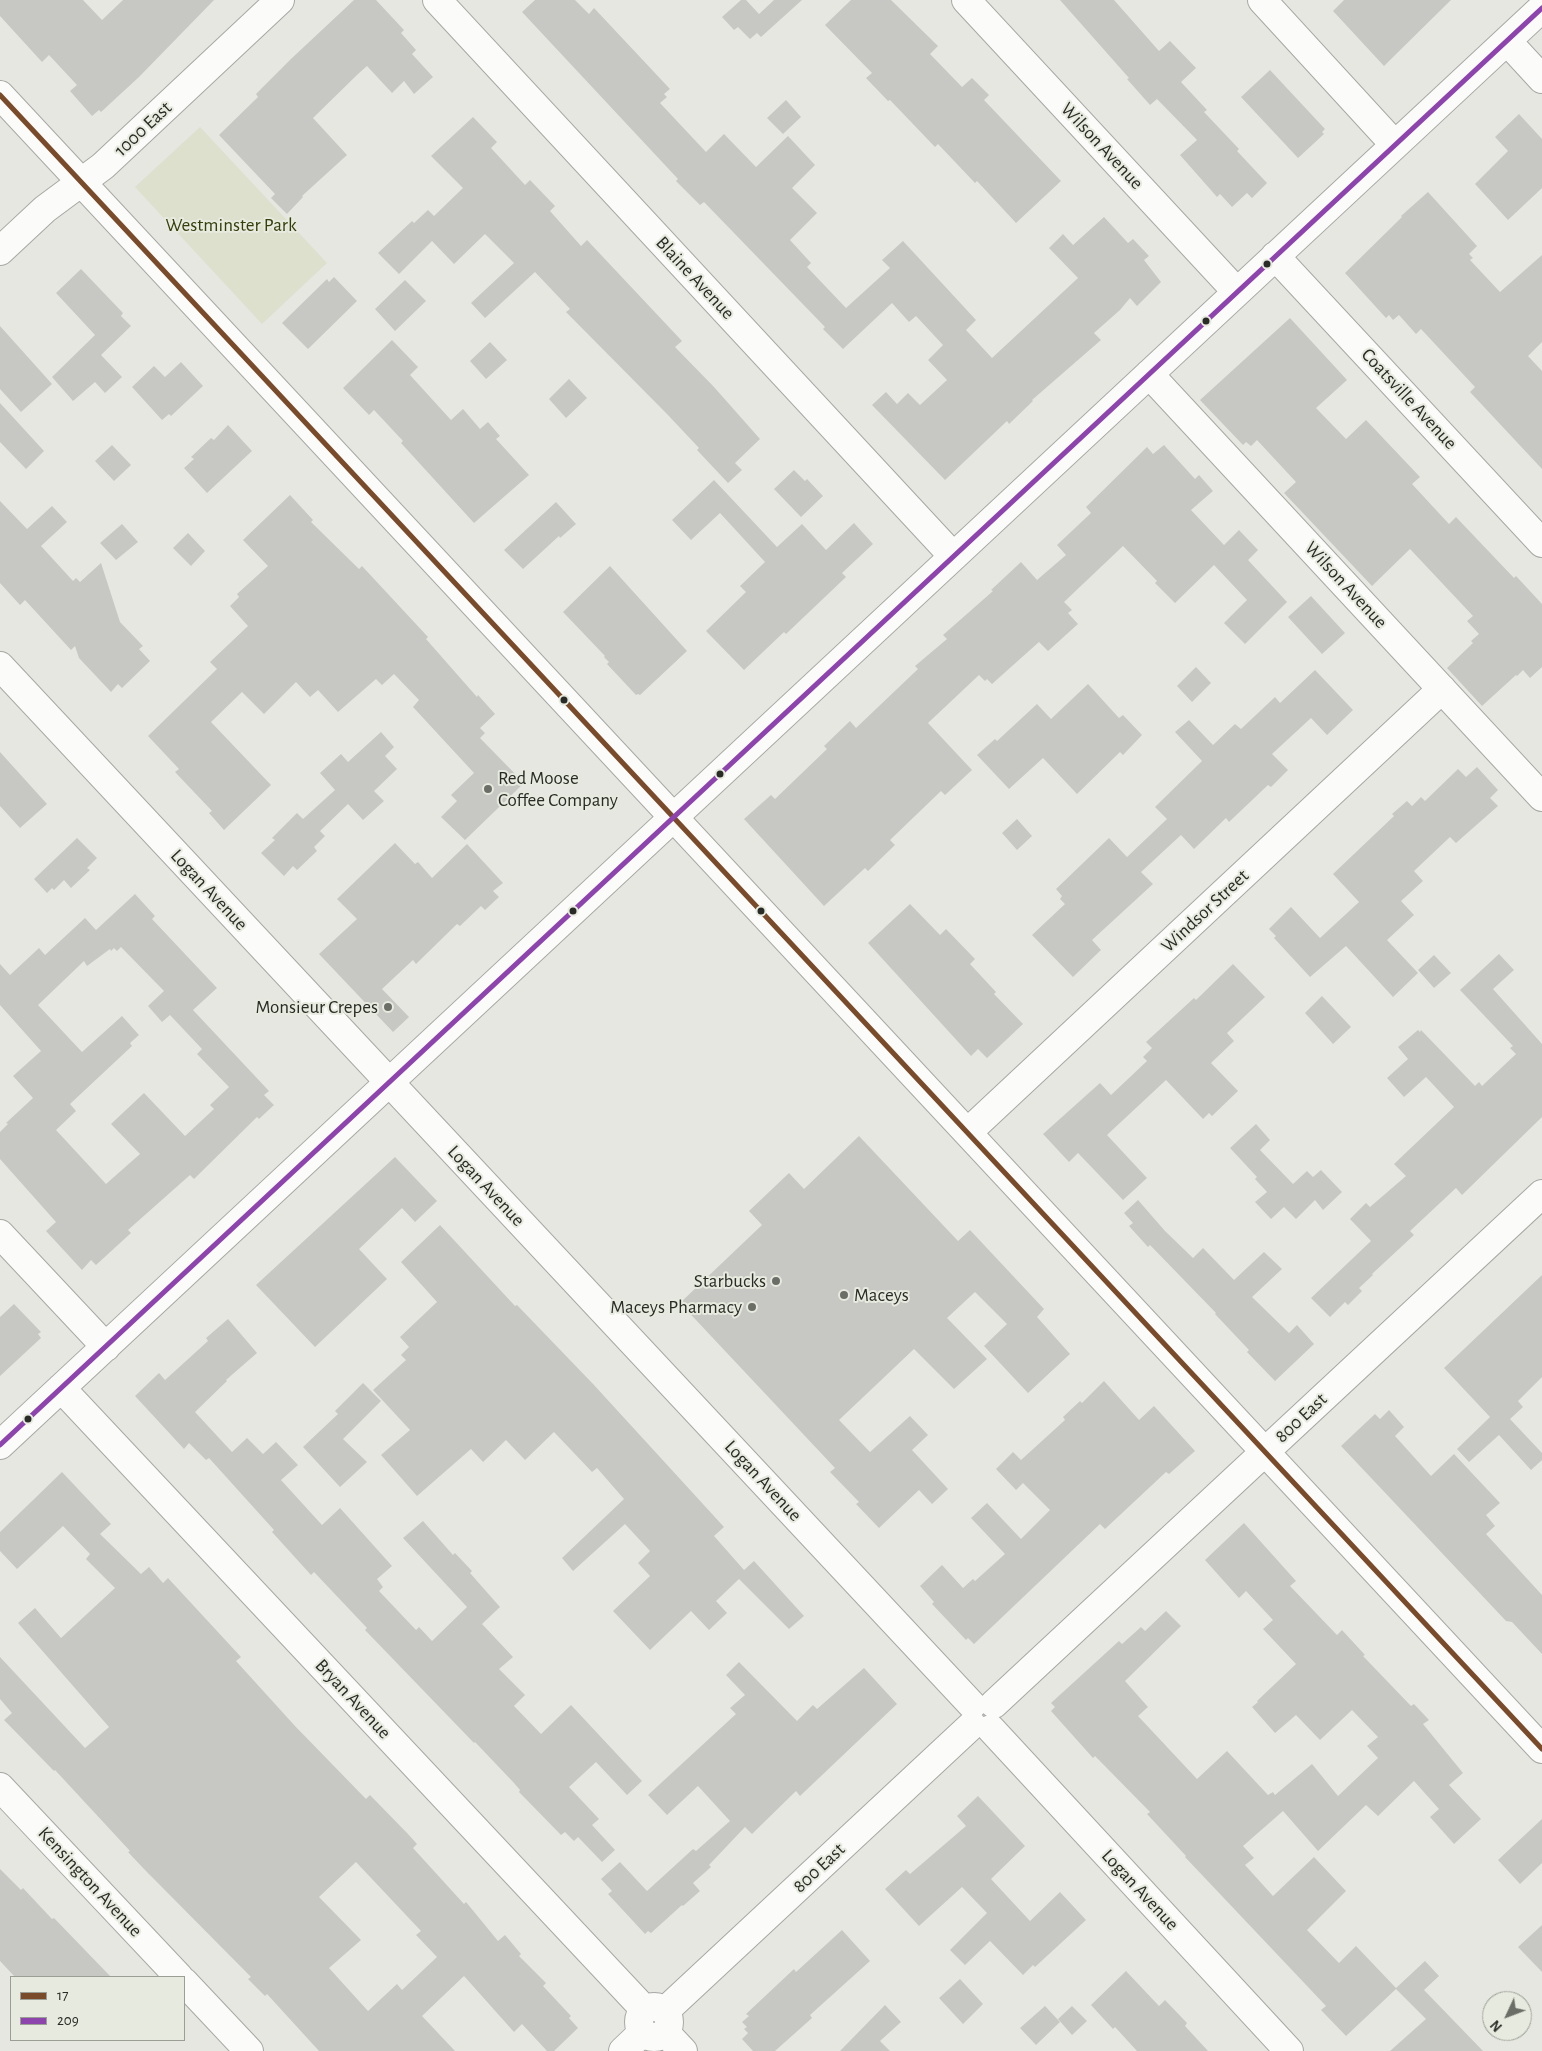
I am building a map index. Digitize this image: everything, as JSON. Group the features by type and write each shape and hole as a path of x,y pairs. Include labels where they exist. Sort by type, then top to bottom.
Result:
{"street":[{"name":"1000 East","path":"0,251 45,209 80,181 103,166 280,0"},
{"name":"Blaine Avenue","path":"437,0 954,556"},
{"name":"Wilson Avenue","path":"966,0 1237,292"},
{"path":"1262,0 1395,145"},
{"path":"0,1445 1542,8"},
{"path":"1506,41 1542,80"},
{"path":"0,95 1542,1749"},
{"name":"Coatsville Avenue","path":"1275,256 1542,543"},
{"name":"Wilson Avenue","path":"1149,374 1542,797"},
{"name":"Logan Avenue","path":"0,666 982,1716 1289,2051"},
{"name":"Windsor Street","path":"968,1132 1442,690"},
{"name":"800 East","path":"622,2051 660,2027 982,1716 1542,1194"},
{"path":"0,1234 106,1346"},
{"name":"Bryan Avenue","path":"61,1388 660,2027"},
{"name":"Kensington Avenue","path":"0,1787 178,1976"},
{"path":"185,1983 249,2051"}],"green space":[{"name":"Westminster Park","path":"200,127 327,263 262,324 135,187"}],"building":[{"path":"0,0 83,0 102,20 123,0 214,0 139,77 101,112 99,110 92,116 70,91 77,85 49,55 42,62 0,16"},
{"path":"354,0 376,0 404,30 401,33 416,50 412,54 433,77 414,94 404,81 392,93 367,66 358,74 313,118 347,155 302,196 287,214 271,198 275,194 219,135 258,97 256,94 292,58"},
{"path":"535,0 575,0 589,14 594,8 670,89 664,94 667,97 660,103 706,152 724,134 756,167 788,136 815,165 792,188 817,213 790,240 811,263 807,267 846,308 890,268 882,260 903,241 976,320 966,330 992,358 1078,278 1049,248 1063,234 1073,245 1104,217 1128,243 1133,239 1149,256 1144,260 1161,282 1137,306 1130,298 1120,310 1094,333 1101,340 1032,400 1009,424 1007,421 945,480 872,405 886,392 897,404 908,393 920,405 947,380 928,360 943,345 916,316 909,322 892,303 843,349 823,329 825,327 704,202 700,205 676,181 678,179 522,12"},
{"path":"741,0 746,0 759,14 774,0 802,0 761,37 757,33 750,39 738,27 734,30 722,17"},
{"path":"851,0 891,0 938,46 930,54 962,87 972,78 989,95 984,100 1061,181 1016,223 977,181 975,183 938,144 935,147 890,100 888,101 866,78 872,73 825,25"},
{"path":"1060,0 1114,0 1159,51 1170,41 1196,68 1181,82 1207,110 1204,112 1239,149 1237,151 1267,183 1252,198 1247,193 1232,207 1220,194 1217,197 1180,155 1197,140 1157,99 1150,105 1127,79 1129,78"},
{"path":"1344,0 1451,0 1384,66 1333,11"},
{"path":"1270,70 1325,129 1322,132 1324,134 1298,158 1241,97"},
{"path":"786,100 801,117 783,134 767,118"},
{"path":"1519,114 1542,139 1542,188 1508,220 1475,184 1508,151 1495,137"},
{"path":"473,117 497,142 491,148 525,185 530,180 555,206 550,211 581,246 587,240 682,341 675,347 714,387 760,439 735,463 742,470 728,483 667,414 566,312 570,309 535,272 485,318 471,303 514,263 485,234 454,264 432,241 399,274 378,253 412,221 414,223 428,210 434,216 463,188 431,156"},
{"path":"1428,192 1477,246 1469,254 1473,258 1470,260 1500,292 1542,255 1542,342 1528,356 1542,371 1542,469 1470,392 1475,387 1421,329 1416,334 1399,315 1393,320 1389,315 1386,318 1345,273 1401,216"},
{"path":"81,269 123,313 121,316 131,326 101,355 122,377 105,393 95,382 73,401 52,377 95,335 56,293"},
{"path":"334,277 357,301 308,349 282,323 327,279 329,282"},
{"path":"405,280 426,301 395,331 375,309"},
{"path":"1290,318 1347,380 1316,408 1346,439 1366,420 1420,477 1412,484 1449,524 1456,517 1514,578 1516,576 1542,604 1542,667 1530,678 1523,670 1482,706 1447,668 1473,643 1471,641 1479,634 1467,621 1473,616 1410,549 1372,586 1284,493 1296,482 1257,440 1251,446 1246,442 1243,445 1200,400"},
{"path":"0,326 52,384 21,412 0,389"},
{"path":"392,340 418,367 410,375 451,420 463,409 480,429 488,422 500,436 496,439 529,475 474,523 401,443 403,441 374,410 369,415 343,388"},
{"path":"490,342 507,360 486,379 470,361"},
{"path":"181,362 203,386 171,416 169,414 162,420 132,387 154,366 165,377"},
{"path":"569,379 587,398 566,418 549,399"},
{"path":"0,403 44,451 26,469 0,442"},
{"path":"228,425 252,451 207,493 184,468 194,459 191,457 211,438 214,440"},
{"path":"112,445 131,465 114,481 95,461"},
{"path":"1164,445 1195,479 1199,475 1213,491 1191,510 1224,545 1239,530 1258,550 1248,560 1287,602 1245,644 1224,623 1247,600 1214,565 1175,603 1155,583 1157,581 1123,546 1064,602 1072,610 1068,613 1078,624 1048,651 1039,642 992,684 987,679 985,681 979,675 928,723 972,770 945,795 941,791 890,840 895,845 868,871 865,868 824,906 744,819 771,795 775,799 827,749 824,746 850,721 856,728 918,669 915,666 947,639 943,635 993,591 991,590 1021,562 1037,580 1066,555 1057,545 1091,513 1086,507 1147,447 1153,454"},
{"path":"794,470 805,481 807,479 823,496 801,517 774,489"},
{"path":"714,480 777,547 802,524 826,550 854,523 873,544 842,573 846,577 786,634 784,632 744,670 706,631 746,592 740,586 765,562 720,513 691,540 672,520"},
{"path":"290,495 313,520 311,522 359,569 362,566 428,637 426,639 477,697 478,695 495,714 480,728 485,733 480,738 524,783 465,840 441,817 457,801 451,795 474,773 413,707 419,700 394,674 382,685 376,679 338,712 318,690 310,697 296,682 264,714 242,692 211,722 271,785 224,830 209,813 212,811 175,772 179,769 148,736 217,669 210,662 248,626 230,606 239,597 237,594 268,566 243,540"},
{"path":"0,501 27,529 52,506 67,522 41,546 73,581 76,578 80,582 101,563 120,622 143,646 139,649 150,661 122,688 118,684 111,692 79,658 75,646 71,650 25,600 20,605 0,583"},
{"path":"556,502 576,524 560,538 559,536 523,569 504,550"},
{"path":"122,524 138,542 116,560 100,543"},
{"path":"188,533 205,551 191,566 173,548"},
{"path":"610,566 687,651 640,695 636,695 607,664 609,662 605,656 563,612"},
{"path":"1311,596 1345,633 1322,654 1288,617"},
{"path":"1196,667 1211,683 1192,702 1177,686"},
{"path":"1315,670 1353,710 1327,735 1311,718 1272,754 1288,770 1271,787 1268,785 1229,822 1226,818 1194,849 1181,835 1141,872 1153,884 1092,940 1101,950 1073,977 1032,935 1065,904 1060,899 1062,896 1056,889 1109,838 1127,857 1167,819 1155,807 1202,761 1175,732 1189,720 1213,745 1235,724 1241,729 1275,697 1280,703"},
{"path":"1088,684 1119,718 1123,715 1142,735 1123,755 1120,752 1077,794 1043,758 1009,789 977,755 995,739 997,741 1037,704 1051,719"},
{"path":"381,732 394,747 385,756 397,769 374,791 384,801 363,820 348,804 320,831 325,836 314,847 317,851 297,870 293,866 284,876 261,853 275,840 272,838 297,813 303,819 335,790 320,773 341,754 348,762"},
{"path":"0,752 47,804 20,828 0,806"},
{"path":"1477,767 1498,790 1490,798 1498,806 1456,843 1450,837 1414,871 1423,881 1401,901 1414,915 1387,940 1418,973 1393,997 1346,946 1310,977 1274,938 1276,936 1269,929 1291,907 1320,938 1359,902 1333,874 1394,816 1392,814 1407,801 1412,806 1421,797 1425,801 1458,769 1466,777"},
{"path":"1017,819 1032,836 1017,850 1002,833"},
{"path":"77,838 97,858 87,868 90,870 71,888 64,880 54,890 52,888 47,893 34,879"},
{"path":"395,843 415,864 418,862 432,878 467,844 503,883 493,891 499,897 485,910 481,906 460,926 457,924 416,964 413,960 382,989 409,1017 393,1032 319,954 357,919 337,899"},
{"path":"135,894 155,916 152,919 217,988 193,1010 269,1091 264,1095 274,1105 259,1119 257,1117 194,1179 190,1175 128,1230 131,1233 96,1265 91,1260 82,1270 46,1231 56,1222 0,1159 0,1132 8,1124 6,1123 33,1098 13,1076 41,1051 0,1005 0,964 10,975 39,948 45,955 85,918 96,930","holes":["121,947 164,991 148,1006 162,1022 170,1015 202,1049 197,1054 229,1087 210,1105 214,1109 185,1136 144,1093 111,1124 140,1154 106,1184 56,1130 76,1111 70,1104 132,1046 130,1043 139,1035 122,1016 82,1052 38,1005 84,961 87,966 110,949 111,951 114,948 117,951"]},
{"path":"910,904 940,935 946,929 975,959 970,964 996,992 994,994 1023,1024 987,1058 978,1049 971,1056 868,943"},
{"path":"1499,954 1514,970 1493,989 1542,1044 1542,1117 1462,1195 1456,1188 1410,1231 1414,1235 1359,1288 1362,1291 1348,1305 1345,1302 1330,1317 1311,1298 1371,1241 1350,1219 1366,1203 1370,1207 1406,1176 1394,1164 1454,1107 1426,1077 1404,1097 1387,1078 1408,1059 1398,1047 1418,1030 1420,1032 1421,1030 1475,1086 1479,1082 1482,1086 1516,1054 1510,1048 1513,1046 1460,990"},
{"path":"1434,955 1451,973 1434,988 1418,970"},
{"path":"1233,964 1265,997 1227,1033 1234,1041 1211,1063 1238,1091 1212,1116 1209,1113 1203,1119 1166,1080 1107,1135 1147,1178 1123,1200 1078,1153 1069,1162 1043,1134 1100,1083 1111,1095 1147,1061 1143,1057 1152,1048 1146,1042 1194,998 1196,1000"},
{"path":"1322,996 1351,1027 1333,1044 1305,1013"},
{"path":"1256,1124 1270,1140 1260,1150 1293,1184 1307,1171 1313,1177 1321,1170 1342,1192 1323,1210 1315,1200 1296,1219 1284,1207 1271,1219 1255,1202 1267,1192 1255,1179 1257,1177 1230,1148"},
{"path":"859,1136 958,1241 970,1230 1044,1309 1037,1317 1070,1354 1028,1393 984,1346 1007,1324 975,1292 947,1318 987,1359 954,1389 914,1349 839,1420 870,1452 910,1416 928,1435 912,1450 948,1489 932,1504 919,1490 879,1528 856,1504 859,1502 830,1472 835,1468 680,1303 762,1225 749,1211 789,1173 804,1189"},
{"path":"395,1157 437,1201 415,1222 402,1208 359,1249 387,1279 315,1347 256,1285"},
{"path":"1138,1200 1165,1231 1193,1258 1203,1248 1234,1280 1264,1252 1282,1269 1252,1297 1289,1333 1297,1325 1314,1344 1275,1381 1247,1352 1249,1350 1216,1313 1129,1226 1133,1223 1124,1213"},
{"path":"440,1225 515,1306 517,1305 594,1385 724,1527 714,1536 744,1570 754,1561 804,1616 789,1629 739,1579 716,1601 727,1613 709,1630 691,1611 650,1650 613,1611 650,1576 638,1563 650,1551 625,1524 573,1571 562,1558 624,1499 597,1468 592,1472 554,1432 525,1460 506,1440 483,1462 471,1449 417,1496 381,1455 410,1430 373,1390 406,1360 401,1355 409,1347 400,1337 437,1302 401,1262"},
{"path":"1542,1275 1542,1377 1518,1401 1523,1407 1510,1419 1542,1453 1542,1460 1531,1470 1499,1435 1469,1462 1457,1449 1490,1417 1444,1368"},
{"path":"14,1304 41,1332 38,1334 41,1338 0,1376 0,1317"},
{"path":"228,1319 257,1353 226,1380 195,1412 232,1452 247,1438 263,1454 276,1442 298,1465 281,1480 322,1525 340,1508 392,1566 377,1579 383,1587 379,1591 416,1630 419,1627 432,1641 467,1607 403,1538 423,1521 453,1555 455,1553 472,1571 470,1573 500,1607 482,1624 513,1657 499,1669 525,1695 514,1706 541,1734 571,1705 642,1781 627,1795 596,1762 569,1787 599,1819 592,1825 615,1850 602,1862 578,1837 574,1841 565,1832 561,1835 519,1792 520,1790 514,1783 475,1742 365,1630 367,1628 314,1572 311,1575 272,1532 274,1530 209,1458 206,1460 189,1443 184,1449 135,1396 159,1373 165,1380 208,1341 206,1338"},
{"path":"1104,1381 1139,1420 1154,1406 1195,1451 1169,1474 1166,1472 1105,1529 1100,1524 974,1644 968,1638 966,1640 932,1604 934,1602 920,1586 942,1565 963,1588 973,1579 975,1581 1005,1554 971,1518 987,1503 1021,1539 1050,1510 1023,1483 1016,1490 996,1469 1013,1452 1021,1460 1065,1420 1063,1417 1080,1401 1082,1403"},
{"path":"363,1383 381,1401 343,1439 367,1462 340,1487 303,1447 338,1414 335,1411"},
{"path":"1389,1410 1404,1427 1395,1436 1431,1476 1454,1454 1500,1503 1486,1515 1495,1526 1486,1534 1542,1595 1542,1654 1512,1622 1506,1621 1341,1446 1375,1414 1380,1419"},
{"path":"62,1472 111,1524 100,1534 141,1574 149,1567 163,1583 168,1578 241,1657 236,1661 295,1726 366,1799 370,1795 408,1834 417,1844 413,1848 464,1904 466,1902 498,1941 505,1935 521,1954 519,1956 546,1983 543,1986 571,2016 569,2018 578,2028 554,2051 547,2051 522,2024 514,2032 464,1976 422,2016 455,2051 319,2051 267,1994 265,1996 248,1979 251,1977 128,1852 130,1851 55,1770 4,1720 12,1713 0,1699 0,1657 85,1748 109,1727 18,1623 35,1608 61,1638 115,1588 86,1559 90,1554 63,1526 17,1569 0,1551 0,1532","holes":["356,1862 421,1931 416,1935 437,1957 402,1990 397,1984 368,2011 329,1968 361,1940 319,1897"]},
{"path":"1244,1523 1296,1581 1290,1586 1337,1635 1342,1630 1365,1655 1363,1656 1411,1706 1414,1704 1429,1720 1423,1724 1463,1773 1449,1785 1481,1819 1454,1844 1430,1817 1439,1809 1414,1781 1378,1816 1366,1805 1318,1851 1283,1811 1243,1846 1254,1858 1245,1865 1273,1896 1314,1857 1346,1891 1307,1930 1339,1963 1356,1946 1396,1988 1425,1961 1439,1976 1424,1990 1483,2051 1390,2051 1426,2019 1396,1989 1346,2036 1321,2010 1326,2006 1185,1857 1147,1814 1150,1812 1095,1756 1093,1758 1051,1711 1055,1707 1051,1703 1119,1641 1122,1644 1141,1627 1145,1631 1166,1611 1181,1626 1125,1681 1148,1707 1138,1716 1197,1779 1227,1751 1268,1795 1273,1792 1275,1795 1312,1764 1338,1796 1378,1758 1367,1746 1378,1737 1352,1710 1320,1740 1296,1715 1275,1733 1252,1707 1296,1664 1263,1629 1273,1620 1246,1591 1239,1598 1205,1560"},
{"path":"739,1662 797,1721 813,1705 817,1709 864,1668 897,1704 800,1796 796,1791 752,1834 745,1827 709,1865 711,1867 693,1883 700,1891 651,1933 648,1931 645,1934 608,1894 612,1891 601,1879 620,1862 647,1891 693,1849 696,1851 730,1821 698,1786 667,1815 648,1795 736,1714 730,1708 745,1695 726,1675"},
{"path":"978,1796 1025,1846 991,1879 1030,1921 1060,1892 1086,1920 1035,1967 1033,1965 1023,1975 990,1941 965,1965 950,1950 987,1913 962,1887 919,1926 885,1889 906,1870 910,1874 966,1826 957,1816"},
{"path":"1542,1819 1542,1863 1520,1884 1498,1860"},
{"path":"0,1869 21,1890 23,1888 52,1919 54,1918 110,1976 14,1976 0,1961"},
{"path":"1542,1925 1542,1972 1518,1947"},
{"path":"842,1930 870,1961 810,2015 812,2018 775,2051 753,2051 742,2039 748,2033 744,2029 747,2027 742,2022 749,2016 746,2014 794,1969 796,1972"},
{"path":"1126,1971 1159,2006 1165,2000 1187,2023 1185,2026 1208,2051 1137,2051 1115,2027 1113,2029 1091,2005"},
{"path":"960,1979 983,2004 963,2024 939,1998"},
{"path":"885,2005 901,2022 880,2041 890,2051 840,2051"},
{"path":"1045,2006 1060,2022 1036,2045 1020,2028"},
{"path":"1072,2006 1087,2021 1072,2035 1058,2019"}],"transit line":[{"name":"209","path":"0,1445 1542,8"},
{"name":"17","path":"0,95 1542,1749"}],"place":[{"name":"Red Moose Coffee Company","path":"488,789"},
{"name":"Monsieur Crepes","path":"388,1007"},
{"name":"Starbucks","path":"776,1281"},
{"name":"Maceys","path":"844,1295"},
{"name":"Maceys Pharmacy","path":"752,1307"}]}
